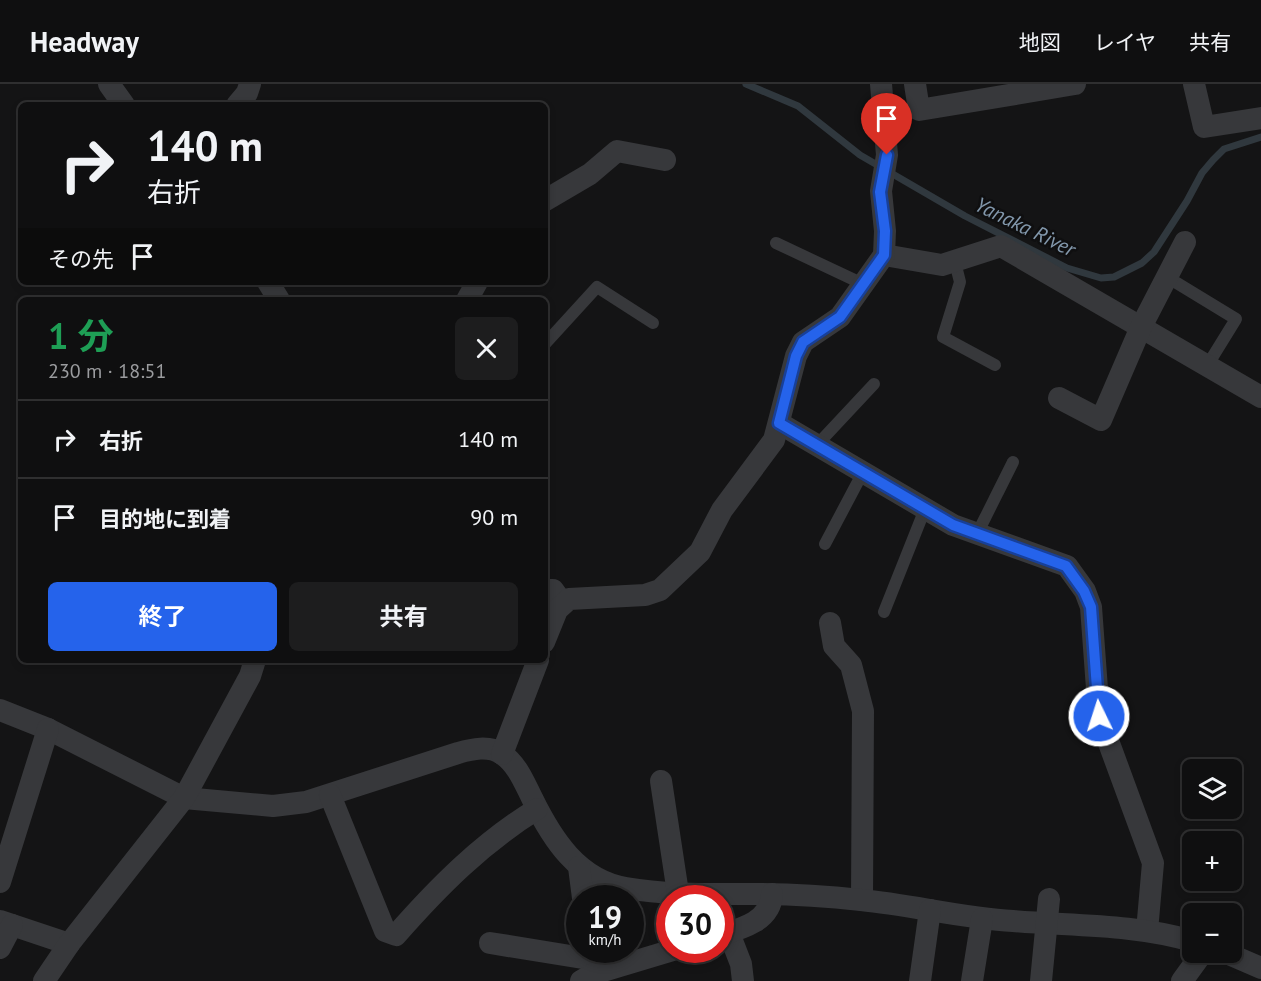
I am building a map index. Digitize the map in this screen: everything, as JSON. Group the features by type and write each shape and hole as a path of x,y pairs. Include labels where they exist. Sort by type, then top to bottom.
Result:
{"street":[{"path":"109,84 122,102"},
{"path":"239,102 250,84"},
{"path":"548,632 557,610 569,599 645,596 660,590 700,552 722,510 774,440 796,356 803,342 840,317 884,255 885,231 880,192 887,155 881,84"},
{"path":"915,84 919,110 1075,84"},
{"path":"1194,84 1204,127 1261,118"},
{"path":"548,199 590,174 617,152 665,160"},
{"path":"1059,398 1101,420 1141,327 1185,242"},
{"path":"884,255 942,265 1001,246 1261,397"},
{"path":"779,423 862,474 953,525 1066,566 1091,607 1099,716 1153,863 1147,931"},
{"path":"548,590 553,590 563,604"},
{"path":"830,623 834,646 851,665 863,711 862,900"},
{"path":"44,981 69,944 184,798 250,676 254,663"},
{"path":"502,754 537,663"},
{"path":"0,710 48,729 184,798 273,806 306,802 475,748 490,749 502,754 519,771 550,834 579,867 623,888 656,891"},
{"path":"0,882 48,729"},
{"path":"661,781 677,885"},
{"path":"330,795 385,932 396,935 447,878 474,858 499,833 537,809"},
{"path":"579,867 582,885"},
{"path":"734,894 862,900 982,919 1147,931 1182,939"},
{"path":"734,931 750,926 772,902 772,894"},
{"path":"1041,981 1049,899"},
{"path":"920,981 930,910"},
{"path":"972,981 982,919"},
{"path":"0,948 6,923 69,944"},
{"path":"490,943 591,969 656,954"},
{"path":"734,951 741,964 743,981"},
{"path":"1242,960 1261,968"},
{"path":"1182,981 1195,963"}],"lane":[{"path":"776,243 863,284"},
{"path":"955,262 960,282 943,337 995,365"},
{"path":"1167,277 1236,319 1207,366"},
{"path":"548,341 597,287 653,323"},
{"path":"816,446 874,384"},
{"path":"977,534 1013,462"},
{"path":"825,543 862,474"},
{"path":"884,612 925,509"}],"waterway":[{"name":"Yanaka River","path":"746,84 798,106 860,155 965,216 1067,268 1101,278 1114,277 1142,263 1154,252 1202,173 1213,160 1224,149 1261,137"}],"route":[{"path":"887,155 880,192 885,231 884,255 840,317 803,342 796,356 779,423 864,475 953,525 1066,566 1084,591 1091,607 1099,716"}]}
